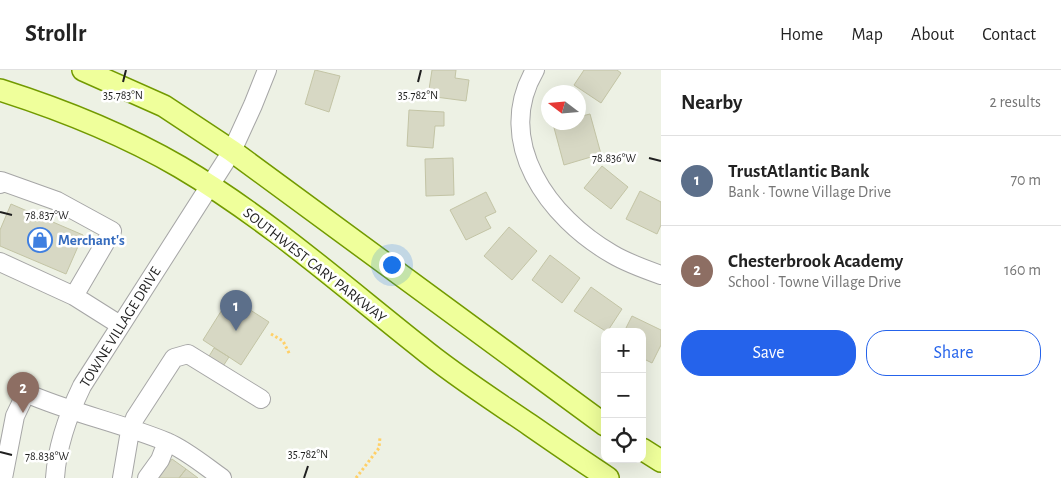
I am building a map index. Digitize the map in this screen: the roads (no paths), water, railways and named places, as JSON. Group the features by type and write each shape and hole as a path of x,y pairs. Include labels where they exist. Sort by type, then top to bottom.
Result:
{"main road":[{"path":"84,70 164,106 232,150 601,422"},
{"name":"SOUTHWEST CARY PARKWAY","path":"0,90 57,108 103,127 148,149 209,185 312,260 420,348 488,397 608,478"},
{"path":"646,452 661,461"}],"street":[{"name":"TOWNE VILLAGE DRIVE","path":"55,478 61,440 71,409 82,386 232,150 267,70"},
{"path":"535,70 525,92 521,127 522,145 527,162 540,188 565,217 599,245 630,263 661,275"},
{"path":"0,184 1,180 57,201 112,231 74,296"},
{"path":"0,262 74,296 120,325"},
{"path":"122,478 130,431 135,418 174,358 188,354 261,399"},
{"path":"4,478 15,416 26,393 49,403 106,420 130,431 167,442 222,478"},
{"path":"147,478 160,460 167,442"}],"place":[{"name":"Merchant's","path":"40,240"},
{"name":"TrustAtlantic Bank","path":"236,331"},
{"name":"Chesterbrook Academy","path":"23,413"}]}
